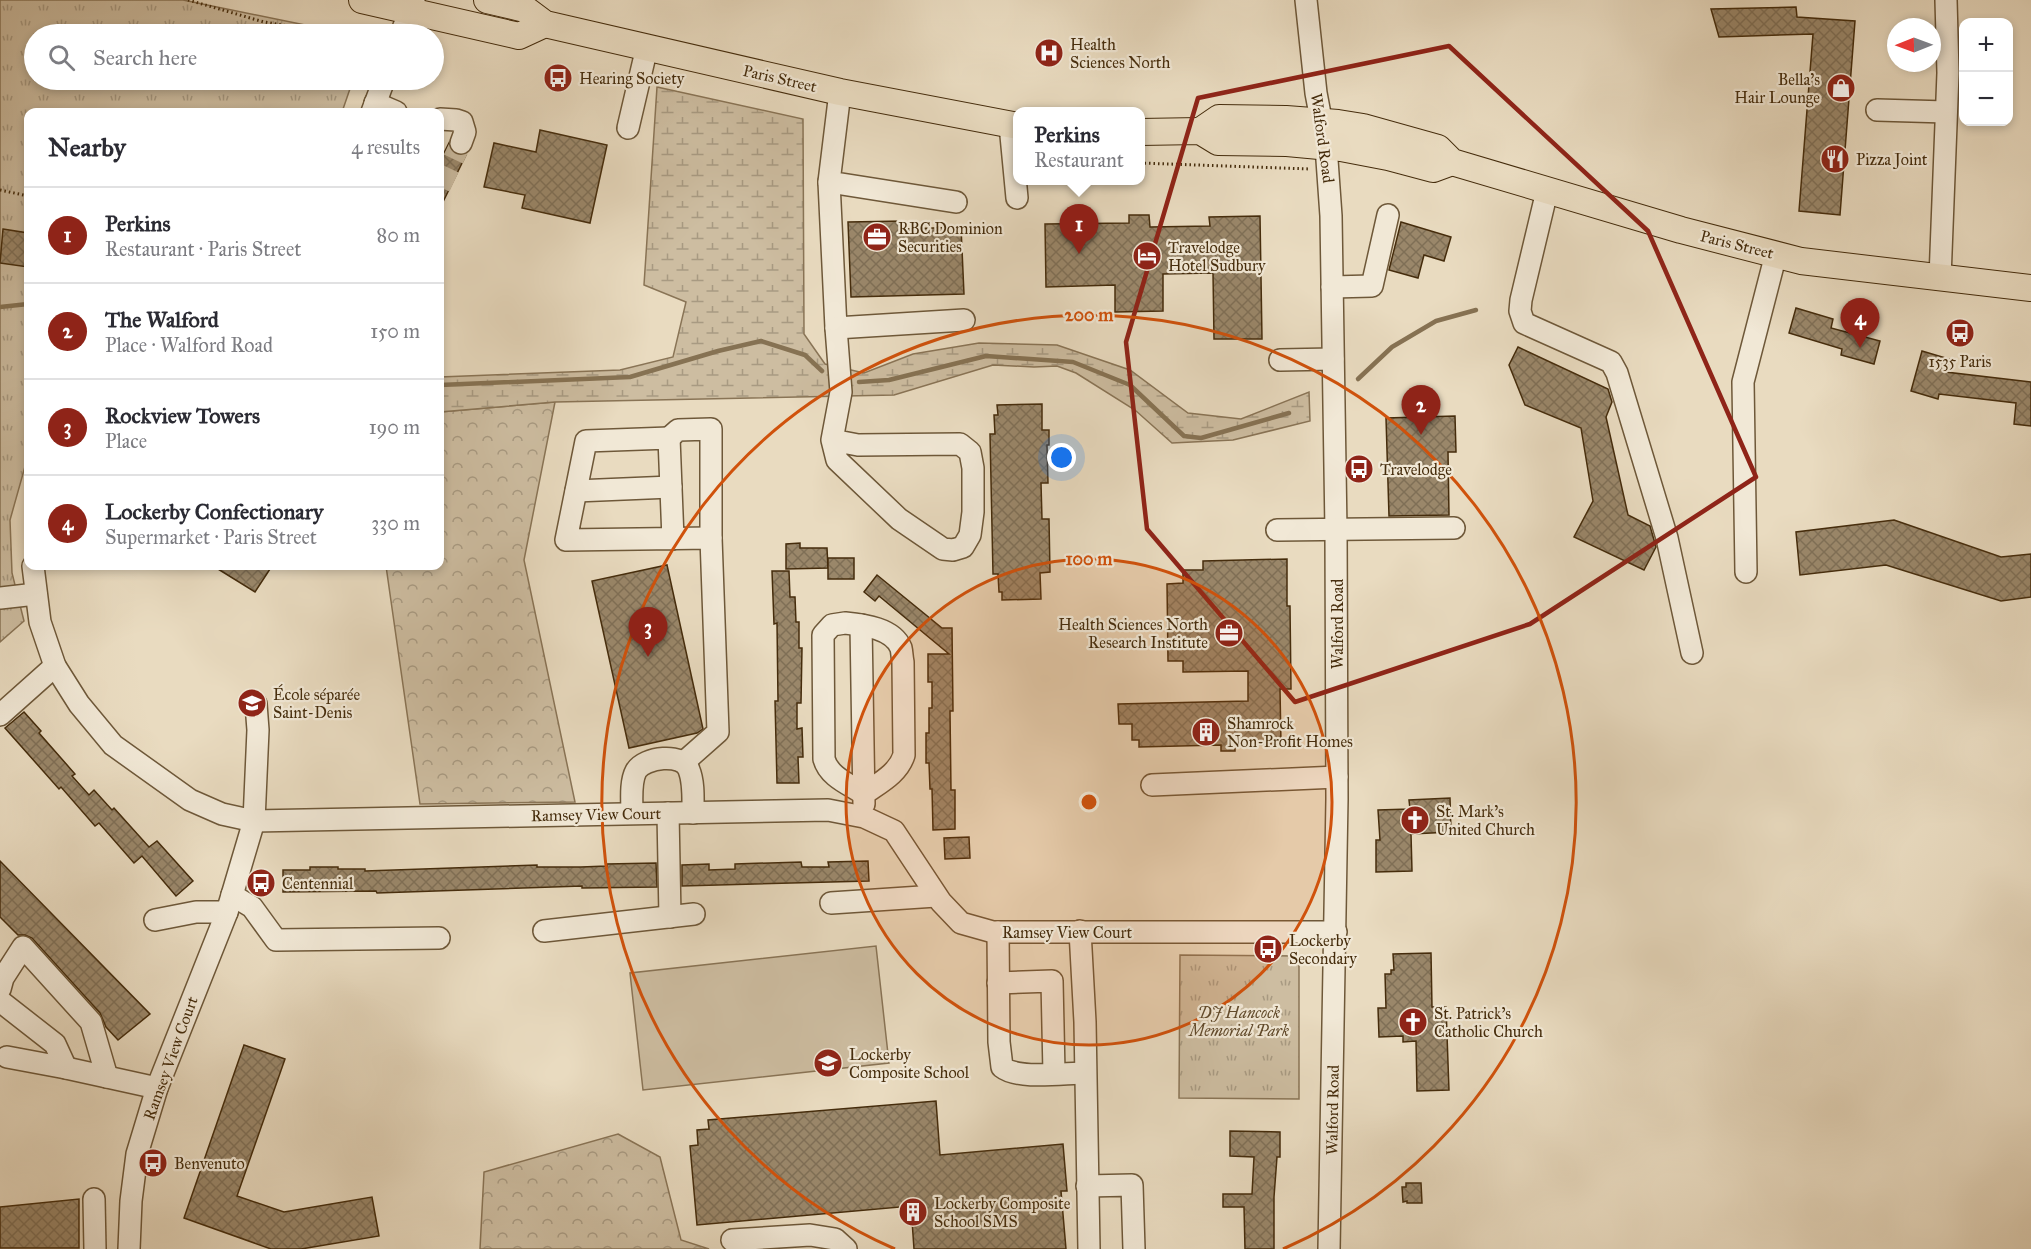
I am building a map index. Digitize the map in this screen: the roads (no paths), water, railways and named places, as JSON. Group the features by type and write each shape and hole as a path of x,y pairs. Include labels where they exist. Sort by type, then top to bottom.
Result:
{"main road":[{"path":"362,0 412,5 519,36 545,24"},
{"name":"Paris Street","path":"487,0 525,9 545,24 840,92 1013,126"},
{"name":"Paris Street","path":"1145,132 1200,131 1218,142 1325,146 1363,127 1438,148 1452,162 1681,230 1801,261 2031,288"}],"street":[{"name":"Walford Road","path":"1306,0 1325,146 1334,359 1337,777 1329,1249"},
{"path":"1940,278 1948,73 1946,0"},
{"path":"405,24 412,5"},
{"path":"628,128 647,47"},
{"path":"373,108 380,90"},
{"path":"832,440 858,445 960,444 970,452 973,468 973,512 970,536 963,547 954,550 943,549 899,519 837,460 832,440 841,392 829,182 840,92"},
{"path":"1877,110 1946,112"},
{"path":"444,119 462,122 465,132 461,143"},
{"path":"829,182 956,202"},
{"path":"1016,185 1017,198"},
{"path":"1547,191 1520,311 1524,323 1611,362 1617,373 1666,538 1692,653"},
{"path":"1332,287 1372,286 1388,215"},
{"path":"1746,572 1743,382 1776,254"},
{"path":"836,328 964,320"},
{"path":"1280,360 1334,359"},
{"path":"684,762 718,732 711,538 711,429 678,430 669,438 586,441 566,540 711,538"},
{"path":"669,438 673,539"},
{"path":"576,490 671,487"},
{"path":"1277,530 1454,528"},
{"path":"33,570 40,622 55,666 79,704 113,745 190,800 222,814 254,821 258,730 256,704"},
{"path":"0,598 36,594"},
{"path":"845,623 887,632 901,648 903,662 904,755 901,764 894,772 864,794 832,774 824,759 823,635 832,625 845,623"},
{"path":"861,625 864,817"},
{"path":"0,715 55,666"},
{"path":"684,762 691,735"},
{"path":"632,813 634,774 639,767 650,761 673,758 684,762 689,769 692,781 693,813"},
{"path":"1152,785 1337,777"},
{"name":"Ramsey View Court","path":"129,1249 131,1201 137,1154 157,1088 229,904 254,821 828,810 864,817 894,831 936,896 961,922 998,932 1336,932"},
{"path":"668,813 670,916"},
{"path":"831,903 936,896"},
{"path":"155,920 229,904 252,907 276,940 439,938"},
{"path":"544,931 694,914"},
{"path":"998,932 999,1042 1002,1067 1008,1072 1027,1074 1085,1073"},
{"path":"1080,932 1089,1249"},
{"path":"0,989 3,978 23,947 91,1022 107,1077"},
{"path":"998,983 1052,981 1054,1073"},
{"path":"0,1000 55,1044 66,1068"},
{"path":"7,1058 157,1088"},
{"path":"1087,1186 1132,1185 1134,1249"},
{"path":"94,1199 95,1249"},
{"path":"732,1240 810,1235 835,1239 846,1249"}],"waterway":[{"path":"0,307 24,304"},
{"path":"1358,379 1392,347 1436,321 1476,310"},
{"path":"444,385 630,377 761,341 805,355 822,371"},
{"path":"859,382 889,380 986,356 1073,362 1130,385 1184,436 1201,438 1289,413"}],"tunnel":[{"path":"444,179 461,143"}],"place":[{"name":"Health Sciences North","path":"1049,53"},
{"name":"Hearing Society","path":"558,78"},
{"name":"Bella’s Hair Lounge","path":"1841,88"},
{"name":"Pizza Joint","path":"1835,159"},
{"name":"RBC Dominion Securities","path":"877,237"},
{"name":"Perkins","path":"1079,254"},
{"name":"Travelodge Hotel Sudbury","path":"1147,256"},
{"name":"1535 Paris","path":"1960,333"},
{"name":"Lockerby Confectionary","path":"1860,348"},
{"name":"The Walford","path":"1421,435"},
{"name":"Travelodge","path":"1359,469"},
{"name":"Health Sciences North Research Institute","path":"1229,633"},
{"name":"Rockview Towers","path":"648,657"},
{"name":"École séparée Saint-Denis","path":"252,703"},
{"name":"Shamrock Non-Profit Homes","path":"1206,732"},
{"name":"St. Mark’s United Church","path":"1415,820"},
{"name":"Centennial","path":"261,883"},
{"name":"Lockerby Secondary","path":"1268,949"},
{"name":"St. Patrick's Catholic Church","path":"1413,1022"},
{"name":"Lockerby Composite School","path":"828,1063"},
{"name":"Benvenuto","path":"153,1163"},
{"name":"Lockerby Composite School SMS","path":"913,1212"}],"park label":[{"name":"DJ Hancock Memorial Park","path":"1239,1021"}]}
